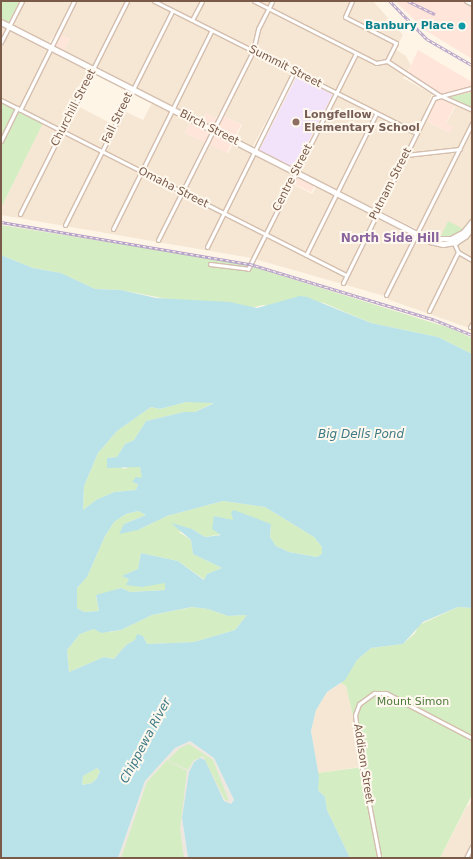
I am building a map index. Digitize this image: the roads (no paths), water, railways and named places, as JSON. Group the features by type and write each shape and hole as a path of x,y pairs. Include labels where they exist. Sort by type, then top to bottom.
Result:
{"main road":[{"name":"Birch Street","path":"1,22 417,233 438,239 453,241"},
{"path":"453,241 464,232 472,222"},
{"path":"453,241 464,238 472,227"}],"street":[{"path":"1,42 22,1"},
{"path":"1,141 51,48 74,1"},
{"name":"Churchill Street","path":"20,214 127,1"},
{"name":"Summit Street","path":"154,1 336,94 417,133"},
{"path":"192,20 202,1"},
{"path":"254,1 376,63 387,61 439,95 472,110"},
{"path":"158,240 253,51 258,29 272,1"},
{"path":"352,1 345,17 396,43 387,61"},
{"path":"466,1 472,4"},
{"name":"Fall Street","path":"65,225 172,11"},
{"path":"113,229 212,30"},
{"name":"Centre Street","path":"210,264 248,269 356,53"},
{"path":"207,247 294,72"},
{"path":"439,95 472,88"},
{"name":"Putnam Street","path":"342,283 434,98 439,95"},
{"name":"Omaha Street","path":"1,100 346,275"},
{"path":"306,255 376,114"},
{"path":"386,296 472,123"},
{"path":"406,155 460,148"},
{"path":"453,241 458,252 472,260"},
{"path":"429,311 458,252"},
{"name":"Addison Street","path":"379,856 362,768 355,715 359,704 374,693 386,693 472,738"},
{"path":"466,858 472,846"}],"water":[{"name":"Big Dells Pond","path":"1,255 33,268 61,273 95,289 121,290 156,298 230,302 257,308 300,296 307,297 371,323 438,337 472,354 472,608 458,607 423,622 403,644 371,648 357,660 345,680 327,692 316,710 311,731 319,777 318,790 325,797 327,810 350,858 188,858 182,818 189,772 194,762 200,758 205,760 224,801 231,804 234,800 214,758 190,741 175,748 145,781 118,858 1,858","holes":["186,402 214,403 195,412 184,412 146,421 134,440 125,444 117,457 107,458 107,468 140,467 142,478 136,477 132,482 138,484 136,490 114,492 96,500 83,510 84,486 98,453 117,431 151,407 160,409","223,501 265,507 314,537 322,547 322,554 317,557 289,552 276,546 270,537 271,524 234,510 231,512 233,520 214,516 212,529 221,535 205,537 192,529 171,523 191,540 193,554 222,568 207,574 204,580 178,561 141,553 138,569 122,576 129,579 126,585 142,587 165,583 165,590 130,592 121,588 96,595 99,611 84,612 77,608 77,588 87,577 105,536 114,522 126,514 138,511 146,515 124,524 119,534 138,530 167,516","192,607 208,609 228,616 247,615 235,630 194,642 147,644 143,636 137,634 135,640 126,645 114,659 104,657 69,672 67,650 80,634 94,629 101,633 121,630 152,615","97,768 100,771 97,778 92,783 82,785 83,776"]}],"railway":[{"path":"390,1 427,39 472,65"},
{"path":"408,1 435,14"},
{"path":"1,222 250,264 435,320 472,335"}],"place":[{"name":"Banbury Place","path":"462,26"},
{"name":"Longfellow Elementary School","path":"296,122"}],"district":[{"name":"North Side Hill","path":"390,239"}],"park label":[{"name":"Mount Simon","path":"413,702"}],"water label":[{"name":"Chippewa River","path":"146,741"}]}
